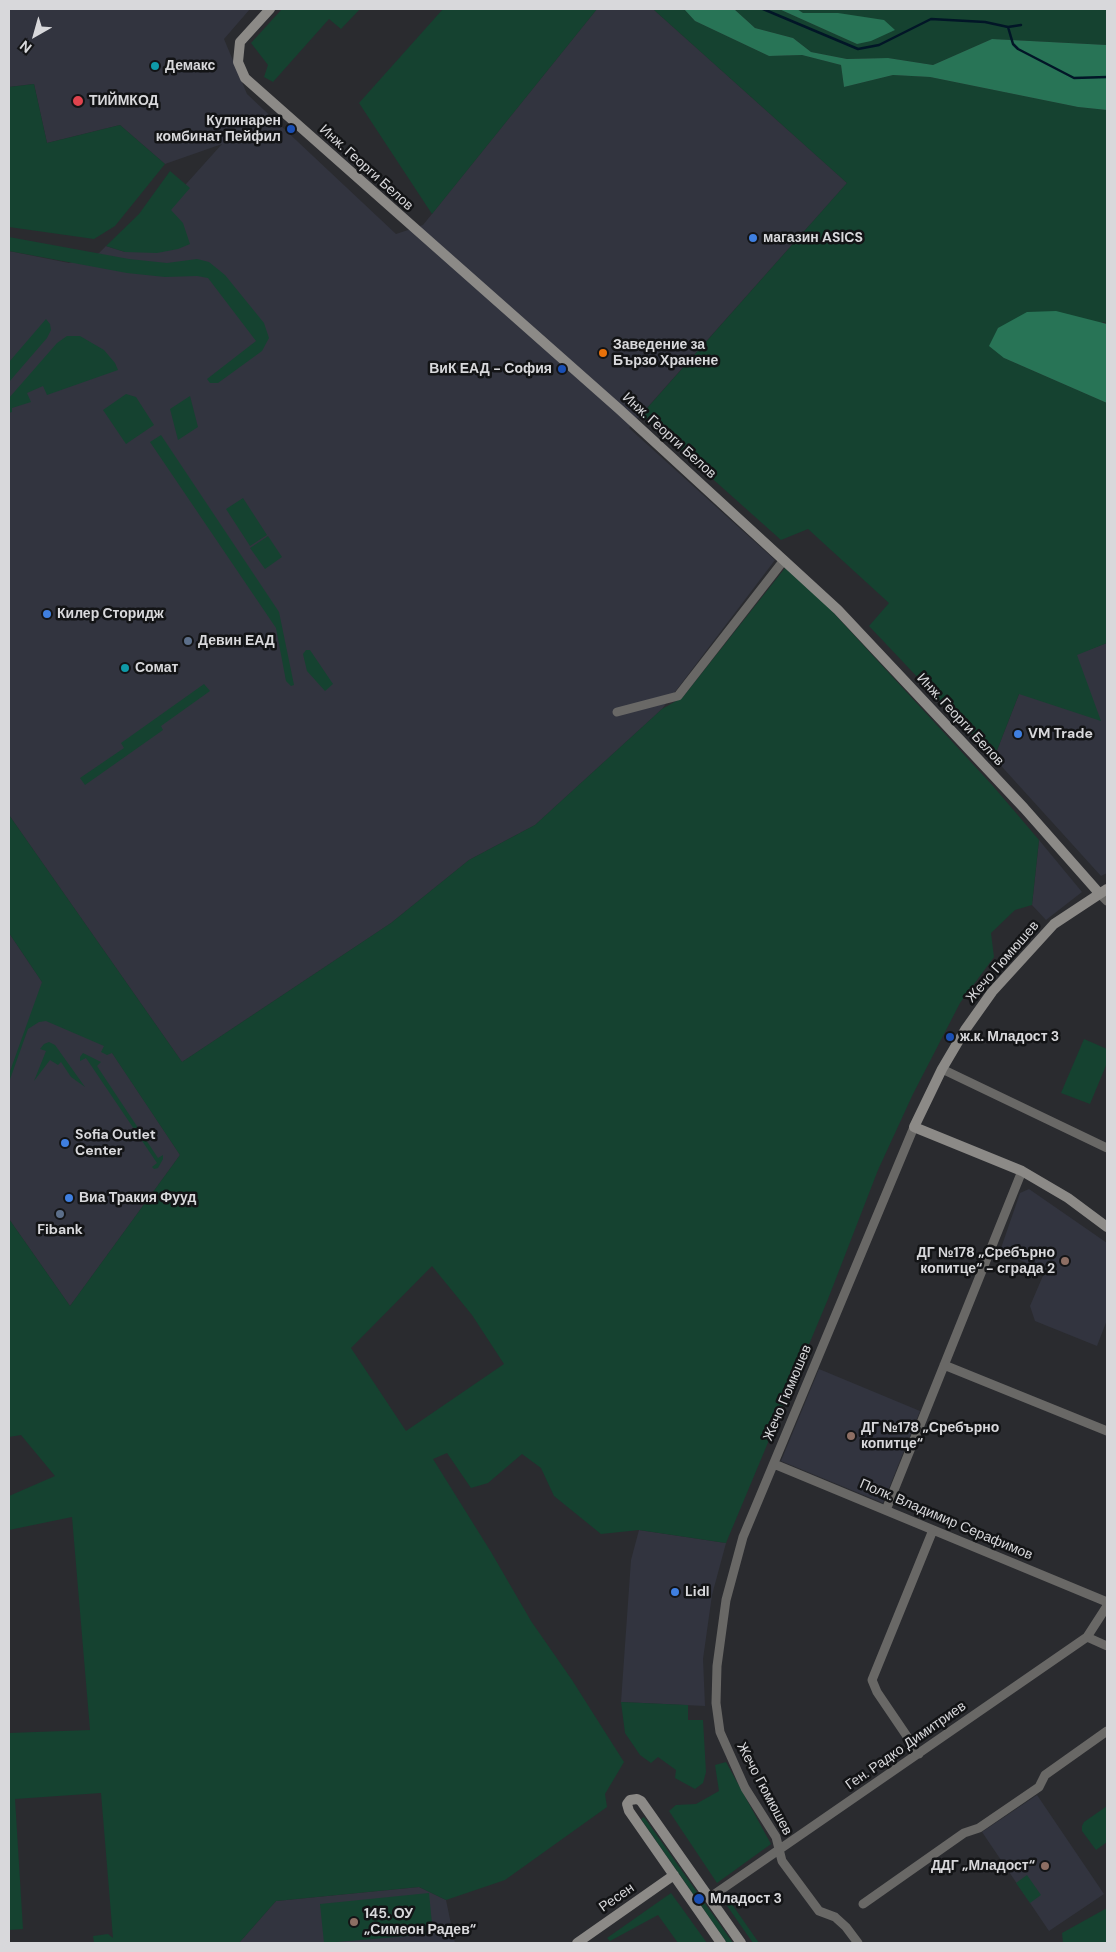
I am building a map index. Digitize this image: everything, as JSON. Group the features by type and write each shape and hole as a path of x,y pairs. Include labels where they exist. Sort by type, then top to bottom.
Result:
{"street":[{"name":"Инж. Георги Белов","path":"270,9 240,42 238,62 245,78 619,409 844,617 1103,891 1107,901"},
{"path":"617,712 678,696 784,560"},
{"name":"Жечо Гюмюшев","path":"858,1943 846,1927 835,1917 819,1911 782,1861 776,1838 745,1788 720,1732 716,1703 717,1666 726,1600 744,1537 914,1127 942,1069 965,1030 992,992 1016,964 1054,924 1103,891"},
{"path":"942,1069 1107,1148"},
{"path":"914,1127 1022,1171 1068,1198 1107,1227"},
{"path":"886,1510 1022,1171"},
{"path":"944,1365 1107,1431"},
{"name":"Полк. Владимир Серафимов","path":"774,1464 1107,1604"},
{"path":"919,1754 877,1692 872,1680 933,1530"},
{"name":"Ген. Радко Димитриев","path":"709,1898 1087,1638 1107,1604"},
{"path":"1087,1638 1107,1646"},
{"path":"864,1904 964,1833 978,1828 1039,1787 1045,1775 1107,1731"},
{"path":"721,1943 628,1808 627,1804 630,1800 634,1798 641,1801 741,1943"},
{"name":"Ресен","path":"577,1943 590,1939 674,1875"}],"shaded area":[{"path":"9,9 250,9 224,39 247,94 396,234 423,225 597,9 653,9 847,183 629,428 775,560 662,709 535,825 469,860 391,923 182,1062 9,815 9,251 69,263 99,253 106,246 125,252 222,144 165,164 120,125 47,143 34,84 9,87"},
{"path":"1107,643 1107,873 1101,876 994,758 1019,694 1076,654"},
{"path":"1039,840 1082,892 1046,920 1032,905"},
{"path":"9,933 42,982 105,1042 180,1155 70,1306 9,1219"},
{"name":"ДГ №178 „Сребърно копитце“ - сграда 2","path":"1029,1189 1107,1243 1107,1320 1097,1346 1035,1321 1030,1306 1045,1271 1000,1251 1020,1193"},
{"name":"ДГ №178 „Сребърно копитце“","path":"819,1369 920,1411 883,1503 781,1461"},
{"path":"639,1530 726,1543 712,1595 703,1659 705,1706 621,1702 631,1560"},
{"name":"ДДГ „Младост“","path":"1037,1795 1104,1894 1049,1931 982,1832"},
{"name":"145. ОУ „Симеон Радев“","path":"419,1887 446,1900 455,1943 239,1943 276,1901"}],"green space":[{"path":"282,9 360,9 341,29 329,19 273,82 264,77 268,65 251,43"},
{"path":"443,9 597,9 432,214 359,103"},
{"path":"653,9 684,9 695,21 769,56 802,55 841,65 844,87 893,75 930,77 1078,107 1107,110 1107,324 1104,322 1004,358 1107,403 1107,643 1077,655 1101,721 1019,694 994,758 869,626 889,603 808,529 781,540 641,415 847,183"},
{"path":"684,9 734,9 755,28 793,38 811,52 847,59 888,58 933,65 992,39 1107,45 1107,110 1078,107 930,77 893,75 844,87 841,65 802,55 769,56 695,21"},
{"path":"734,9 779,9 857,44 838,13 803,13 797,9 1107,9 1107,45 992,39 933,65 888,58 847,59 811,52 793,38 755,28"},
{"path":"779,9 797,9 803,13 838,13 884,20 895,30 871,41 857,44"},
{"path":"34,84 47,143 120,125 165,164 115,226 94,239 9,227 9,87"},
{"path":"170,171 190,188 171,210 183,223 190,244 178,249 157,253 125,252 106,246 139,214"},
{"path":"9,237 129,259 167,263 197,259 209,262 225,275 264,323 269,338 262,351 218,383 210,383 207,379 256,341 208,278 197,276 165,277 127,273 9,251"},
{"path":"1056,311 1107,324 1107,403 1004,358 989,346 998,328 1027,312"},
{"path":"46,319 50,324 51,330 47,338 9,382 9,362"},
{"path":"67,336 80,336 104,350 115,363 118,370 47,395 43,386 27,393 31,402 12,408 12,412 9,413 9,398 57,343"},
{"path":"126,394 136,397 154,425 126,444 103,410"},
{"path":"190,396 198,427 178,440 170,409"},
{"path":"161,435 279,612 294,685 291,686 286,681 276,628 150,442"},
{"path":"243,498 267,535 250,546 226,509"},
{"path":"268,536 282,557 265,569 250,548"},
{"path":"785,568 829,608 993,786 1039,840 1032,905 1015,910 991,933 994,957 960,1003 913,1094 878,1170 828,1299 726,1543 639,1530 601,1534 554,1496 541,1468 522,1454 488,1483 471,1488 447,1453 433,1459 531,1621 572,1680 624,1762 605,1794 607,1807 505,1880 446,1900 419,1887 276,1901 239,1943 94,1943 93,1936 108,1934 113,1938 101,1793 15,1799 23,1929 9,1930 9,1733 90,1730 72,1517 9,1530 9,1496 55,1476 21,1435 9,1437 9,1219 70,1306 180,1155 112,1053 107,1055 101,1052 104,1046 46,1021 39,1022 28,1029 9,1082 9,1074 42,982 9,933 9,815 182,1062 391,923 469,860 535,825 662,709 683,697","holes":["432,1266 472,1315 504,1364 406,1431 351,1348"]},
{"path":"306,650 310,650 333,684 325,691 307,671 303,654"},
{"path":"204,684 210,691 161,726 163,730 85,785 80,778 124,748 121,743"},
{"path":"1084,1039 1107,1049 1107,1063 1090,1104 1061,1093"},
{"path":"49,1042 55,1045 85,1087 71,1077 61,1062 58,1065 50,1060 34,1081 46,1051 40,1049"},
{"path":"83,1053 101,1062 97,1066 158,1158 163,1155 158,1168 154,1169 152,1167 157,1163 86,1058 80,1061"},
{"path":"621,1702 688,1705 688,1720 703,1720 706,1772 703,1783 695,1789 675,1778 676,1770 658,1757 651,1763 640,1755 625,1733"},
{"path":"726,1762 771,1844 717,1883 669,1811 676,1805 696,1804 719,1791 715,1765"},
{"path":"1107,1806 1107,1842 1096,1850 1082,1831 1082,1826 1084,1822"},
{"path":"644,1817 733,1943 727,1943 641,1819"},
{"path":"1027,1875 1041,1895 1030,1903 1016,1883"},
{"path":"429,1893 433,1934 324,1943 320,1904"},
{"path":"671,1893 707,1943 678,1943 658,1915 610,1941 607,1938"},
{"path":"727,1897 759,1943 753,1943 723,1900"},
{"path":"1107,1908 1107,1943 1063,1943 1062,1933"}],"waterway":[{"path":"763,9 858,49 879,45 931,19 985,22 1008,27 1013,44 1018,49 1074,78 1107,77"},
{"path":"1008,27 1021,25"}],"place":[{"name":"Демакс","path":"155,66"},
{"name":"ТИЙМКОД","path":"78,101"},
{"name":"Кулинарен комбинат Пейфил","path":"291,129"},
{"name":"магазин ASICS","path":"753,238"},
{"name":"Заведение за Бързо Хранене","path":"603,353"},
{"name":"ВиК ЕАД - София","path":"562,369"},
{"name":"Килер Сторидж","path":"47,614"},
{"name":"Девин ЕАД","path":"188,641"},
{"name":"Сомат","path":"125,668"},
{"name":"VM Trade","path":"1018,734"},
{"name":"ж.к. Младост 3","path":"950,1037"},
{"name":"Sofia Outlet Center","path":"65,1143"},
{"name":"Виа Тракия Фууд","path":"69,1198"},
{"name":"Fibank","path":"60,1214"},
{"name":"ДГ №178 „Сребърно копитце“ - сграда 2","path":"1065,1261"},
{"name":"ДГ №178 „Сребърно копитце“","path":"851,1436"},
{"name":"Lidl","path":"675,1592"},
{"name":"ДДГ „Младост“","path":"1045,1866"},
{"name":"Младост 3","path":"699,1899"},
{"name":"145. ОУ „Симеон Радев“","path":"354,1922"}]}
